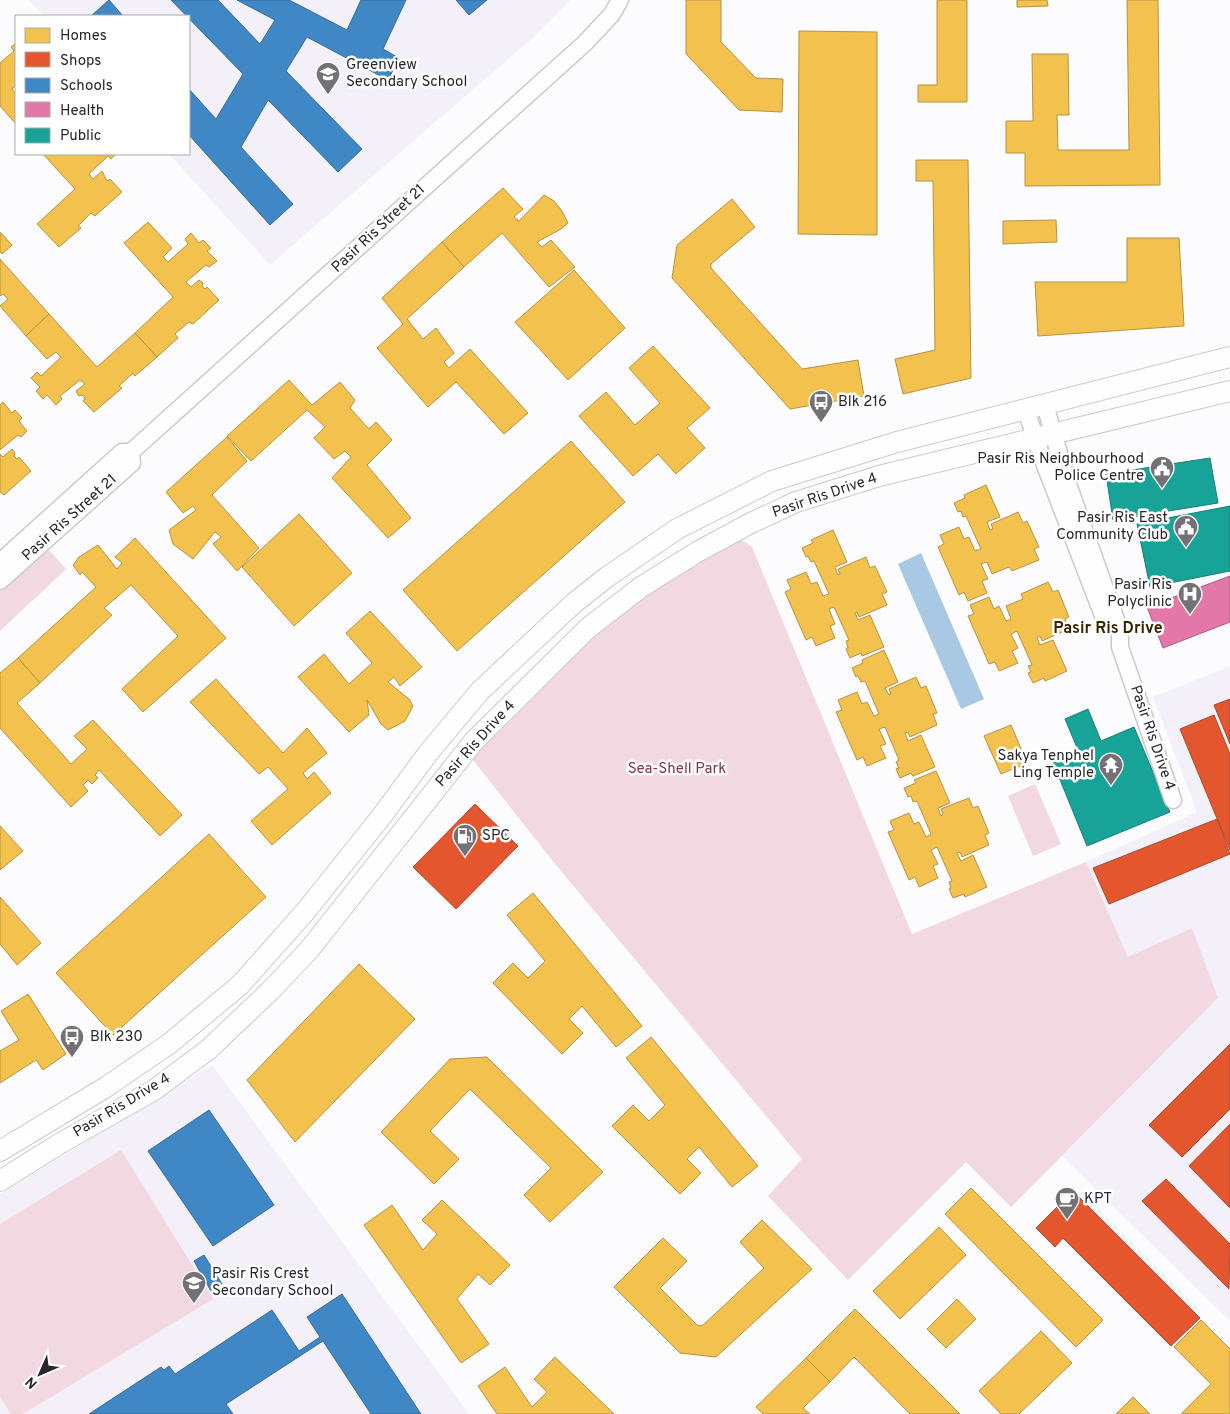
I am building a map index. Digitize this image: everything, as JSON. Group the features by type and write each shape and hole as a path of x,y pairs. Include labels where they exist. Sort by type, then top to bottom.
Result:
{"street":[{"name":"Pasir Ris Street 21","path":"0,562 122,452 132,452 578,49 612,14 620,0"},
{"name":"Pasir Ris Drive 4","path":"0,1151 106,1086 169,1044 240,985 310,905 381,817 429,752 480,691 574,603 607,577 677,529 772,481 897,442 1230,357"},
{"name":"Pasir Ris Drive 4","path":"0,1181 59,1144 154,1090 209,1050 309,950 474,741 588,628 641,586 705,548 796,502 879,476 1230,391"},
{"name":"Pasir Ris Drive 4","path":"1035,407 1044,436 1068,484 1120,631 1120,647 1173,800"},
{"name":"Pasir Ris Street 21","path":"0,581 132,462 132,452"}],"shaded area":[{"name":"Greenview Secondary School","path":"29,0 570,0 535,36 270,265 170,155 190,155 190,15 43,15"},
{"path":"1230,666 1230,1321 1062,1156 1218,998 1128,957 1086,862 1197,812 1153,697"},
{"name":"Pasir Ris Crest Secondary School","path":"212,1065 469,1414 0,1414 0,1194"}],"green space":[{"name":"Sea-Shell Park","path":"737,537 752,547 912,934 1086,862 1128,957 1192,928 1218,998 1011,1207 966,1162 848,1280 768,1196 802,1159 556,865 470,756 568,658 630,606"},
{"path":"38,538 66,569 0,631 0,575"},
{"path":"1035,784 1061,844 1033,856 1008,796"},
{"path":"121,1150 213,1299 23,1414 11,1414 0,1397 0,1224"}],"water":[{"path":"921,553 984,699 961,709 898,564"}],"building: Homes":[{"path":"686,0 721,0 721,42 756,78 783,79 782,112 739,110 686,54"},
{"path":"937,0 967,0 967,102 918,102 918,85 937,85"},
{"path":"1017,0 1047,0 1048,6 1017,7"},
{"path":"1127,0 1158,0 1160,185 1025,186 1025,153 1006,153 1006,121 1033,121 1032,54 1068,54 1069,115 1057,115 1058,150 1129,150"},
{"path":"799,31 877,32 877,235 798,234"},
{"path":"15,44 15,86 12,89 15,93 15,123 0,106 0,63 14,51 11,47"},
{"path":"44,155 115,155 111,159 108,156 89,174 93,179 102,171 107,181 110,179 122,192 95,216 91,213 78,226 81,228 59,247 37,224 75,189"},
{"path":"916,160 968,160 971,378 903,394 895,359 935,350 933,181 916,181"},
{"path":"503,188 523,209 514,217 519,221 544,195 554,201 568,223 537,242 542,247 551,240 575,267 549,287 502,233 464,267 442,242"},
{"path":"732,199 755,227 711,264 711,268 802,369 858,360 864,396 790,409 672,278 677,245"},
{"path":"1056,220 1057,242 1003,244 1003,221"},
{"path":"148,222 172,248 163,257 168,262 188,244 185,239 191,233 199,243 203,240 211,248 207,251 217,261 209,267 206,265 186,282 191,287 199,280 203,283 202,286 205,289 207,287 219,300 193,324 189,322 175,334 178,338 157,357 135,333 173,297 124,243"},
{"path":"0,232 12,245 2,254 0,252"},
{"path":"1127,238 1179,238 1184,326 1038,336 1035,282 1127,282"},
{"path":"442,242 464,267 407,319 423,339 436,328 454,353 444,362 449,368 470,349 528,413 504,434 456,382 428,407 377,348 403,324 382,298"},
{"path":"0,259 49,314 26,336 0,306 8,299 3,294 0,296"},
{"path":"574,270 625,328 568,380 515,322"},
{"path":"49,314 97,367 135,333 157,357 135,376 133,373 119,386 122,388 94,412 83,401 85,398 82,395 79,396 76,391 85,384 80,380 60,396 62,399 56,405 47,395 43,399 36,391 40,387 31,378 37,372 41,376 61,357 56,352 47,359 26,336"},
{"path":"653,346 710,408 687,428 705,448 676,474 658,454 633,476 579,416 606,392 635,425 660,403 629,368"},
{"path":"289,380 312,405 340,382 355,400 350,408 369,429 376,422 392,440 367,465 411,518 388,538 332,478 351,457 345,451 334,459 314,438 325,427 307,410 251,461 227,436"},
{"path":"3,402 12,413 15,410 22,418 19,421 27,431 21,437 18,435 0,450 0,405"},
{"path":"227,437 247,461 212,495 259,548 237,571 213,544 221,537 215,532 193,559 173,544 169,530 196,510 193,506 183,513 166,492"},
{"path":"571,441 625,502 457,651 403,590"},
{"path":"12,449 15,453 14,456 17,459 19,457 31,471 4,495 0,492 0,454 3,457"},
{"path":"986,485 1000,517 987,522 990,530 993,529 991,524 1018,512 1023,523 1027,521 1039,547 1034,549 1039,560 1012,571 1009,567 992,574 987,562 981,564 988,579 982,581 987,593 968,601 964,592 959,595 938,547 944,544 940,535 959,527 964,539 969,537 975,551 981,549 966,516 963,517 961,511 958,512 954,503 965,498 964,495"},
{"path":"299,514 352,573 294,626 242,567"},
{"path":"833,530 847,562 835,567 838,575 840,574 838,569 866,557 870,568 875,566 887,592 882,594 887,605 859,617 857,612 855,613 858,620 870,615 884,647 862,656 861,653 850,658 846,649 848,648 846,641 849,640 834,607 829,609 835,624 830,626 835,638 816,646 812,637 806,640 785,592 791,589 787,580 806,572 811,584 817,582 823,596 829,594 814,561 811,562 808,556 806,557 802,548 813,543 811,540"},
{"path":"135,538 226,638 143,712 122,689 178,636 131,585 104,608 112,615 40,683 18,658 96,587 82,572 80,575 73,565 79,557 98,545 117,569 122,563 115,557"},
{"path":"1048,582 1053,592 1058,590 1069,617 1065,619 1069,629 1042,641 1040,636 1037,638 1040,645 1053,640 1067,671 1045,681 1044,678 1033,683 1028,673 1031,672 1028,666 1032,665 1017,631 1011,634 1018,648 1012,651 1018,663 999,671 995,662 989,664 968,616 974,614 970,605 989,597 994,609 999,606 1006,621 1011,619 1006,606 1023,599 1021,594"},
{"path":"370,611 422,667 400,686 394,677 388,682 409,699 413,706 405,721 388,730 381,724 367,700 369,715 349,732 298,677 324,654 349,684 372,663 346,633"},
{"path":"884,650 898,682 885,688 889,695 891,694 889,689 916,677 921,688 926,686 937,713 933,714 937,725 910,737 908,732 905,733 908,741 921,735 935,767 913,776 911,773 900,778 896,769 899,768 896,762 899,760 885,727 879,729 886,744 880,746 886,758 867,766 863,757 857,760 836,712 842,710 838,700 857,692 862,704 867,702 874,716 879,714 865,681 861,682 858,676 856,677 852,668 863,663 862,660"},
{"path":"18,658 40,683 17,703 71,764 87,749 74,736 93,720 182,815 160,836 99,770 95,775 98,778 92,784 88,780 83,785 88,791 71,807 0,728 0,673"},
{"path":"216,679 283,753 307,728 327,753 303,773 307,779 314,772 331,793 272,845 251,821 288,789 268,767 259,774 190,702"},
{"path":"1011,725 1027,763 1001,774 984,736"},
{"path":"936,771 950,803 938,808 941,816 943,814 941,809 969,798 973,808 978,806 989,833 985,835 989,845 962,857 960,852 957,853 961,861 973,855 987,887 965,897 964,894 953,898 949,889 951,888 949,882 952,881 937,847 931,850 938,864 933,866 938,878 919,887 915,877 909,880 888,832 894,830 890,821 909,813 914,824 919,822 926,837 931,834 917,801 913,802 911,796 908,797 904,788 916,783 914,780"},
{"path":"0,826 23,851 0,870"},
{"path":"209,834 266,897 113,1035 56,973"},
{"path":"533,893 642,1026 616,1047 582,1006 569,1019 583,1033 562,1054 493,983 513,963 528,978 545,961 507,915"},
{"path":"0,897 41,943 17,965 0,944"},
{"path":"359,964 415,1019 295,1142 247,1080"},
{"path":"28,994 66,1054 43,1070 36,1060 0,1083 0,1051 19,1040 1,1011"},
{"path":"651,1037 758,1166 732,1187 699,1147 687,1159 701,1173 680,1194 612,1126 633,1105 649,1121 665,1105 626,1058"},
{"path":"487,1057 603,1172 550,1222 524,1195 551,1168 470,1089 430,1131 459,1159 434,1184 381,1132 450,1059"},
{"path":"971,1188 1103,1320 1076,1347 945,1214"},
{"path":"442,1200 510,1265 490,1285 478,1274 457,1299 489,1344 461,1363 364,1225 392,1205 423,1250 437,1234 422,1220"},
{"path":"762,1220 812,1269 716,1357 680,1353 614,1287 663,1238 687,1261 660,1288 697,1325 702,1326 764,1268 740,1242"},
{"path":"939,1227 966,1255 900,1319 873,1291"},
{"path":"957,1299 976,1319 946,1348 927,1329"},
{"path":"855,1309 960,1414 910,1414 854,1357 830,1382 806,1358"},
{"path":"1201,1320 1230,1349 1230,1414 1181,1414 1211,1384 1174,1347"},
{"path":"1041,1331 1072,1363 1019,1414 1001,1414 979,1391"},
{"path":"555,1357 614,1414 497,1414 478,1386 505,1367 532,1407 547,1392 534,1379"},
{"path":"806,1358 830,1382 803,1408 810,1414 763,1414 756,1407"},
{"path":"1133,1397 1150,1414 1116,1414"}],"building: Shops":[{"path":"1230,699 1230,744 1214,705"},
{"path":"1214,715 1230,754 1230,850 1180,729"},
{"name":"SPC","path":"475,804 518,846 456,909 413,867"},
{"path":"1217,819 1230,854 1109,904 1093,868"},
{"path":"1230,1044 1230,1109 1182,1157 1149,1125"},
{"path":"1230,1124 1230,1208 1189,1166"},
{"path":"1166,1179 1230,1244 1229,1289 1142,1201"},
{"path":"1073,1191 1200,1318 1171,1346 1063,1238 1055,1247 1036,1228"}],"building: Schools":[{"path":"109,0 122,15 92,15"},
{"path":"171,0 218,0 260,44 275,20 237,0 289,0 347,30 361,0 406,0 383,49 399,58 388,80 307,37 286,71 362,149 338,172 268,100 241,147 293,204 270,225 190,136 190,90 216,119 243,74 190,20 190,15 186,15"},
{"path":"456,0 487,0 469,15"},
{"path":"209,1110 274,1205 213,1246 148,1151"},
{"path":"204,1255 222,1284 211,1291 194,1261"},
{"path":"342,1294 421,1414 371,1414 323,1341 226,1404 233,1414 89,1414 161,1367 164,1370 169,1366 175,1374 272,1310 299,1351 320,1337 307,1317"}],"building: Health":[{"name":"Pasir Ris Polyclinic","path":"1230,576 1230,622 1163,648 1147,607"}],"building: Public":[{"name":"Pasir Ris Neighbourhood Police Centre","path":"1210,458 1218,503 1113,520 1106,474"},
{"name":"Pasir Ris East Community Club","path":"1230,506 1230,571 1150,587 1137,524"},
{"name":"Sakya Tenphel Ling Temple","path":"1088,709 1101,741 1134,727 1170,812 1087,846 1052,760 1078,750 1065,719"}],"place":[{"name":"Greenview Secondary School","path":"328,95"},
{"name":"Blk 216","path":"821,423"},
{"name":"Pasir Ris Neighbourhood Police Centre","path":"1162,489"},
{"name":"Pasir Ris East Community Club","path":"1186,548"},
{"name":"Pasir Ris Polyclinic","path":"1190,615"},
{"name":"Sakya Tenphel Ling Temple","path":"1111,786"},
{"name":"SPC","path":"465,857"},
{"name":"Blk 230","path":"72,1058"},
{"name":"KPT","path":"1067,1220"},
{"name":"Pasir Ris Crest Secondary School","path":"194,1304"}],"district":[{"name":"Pasir Ris Drive","path":"1108,629"}]}
